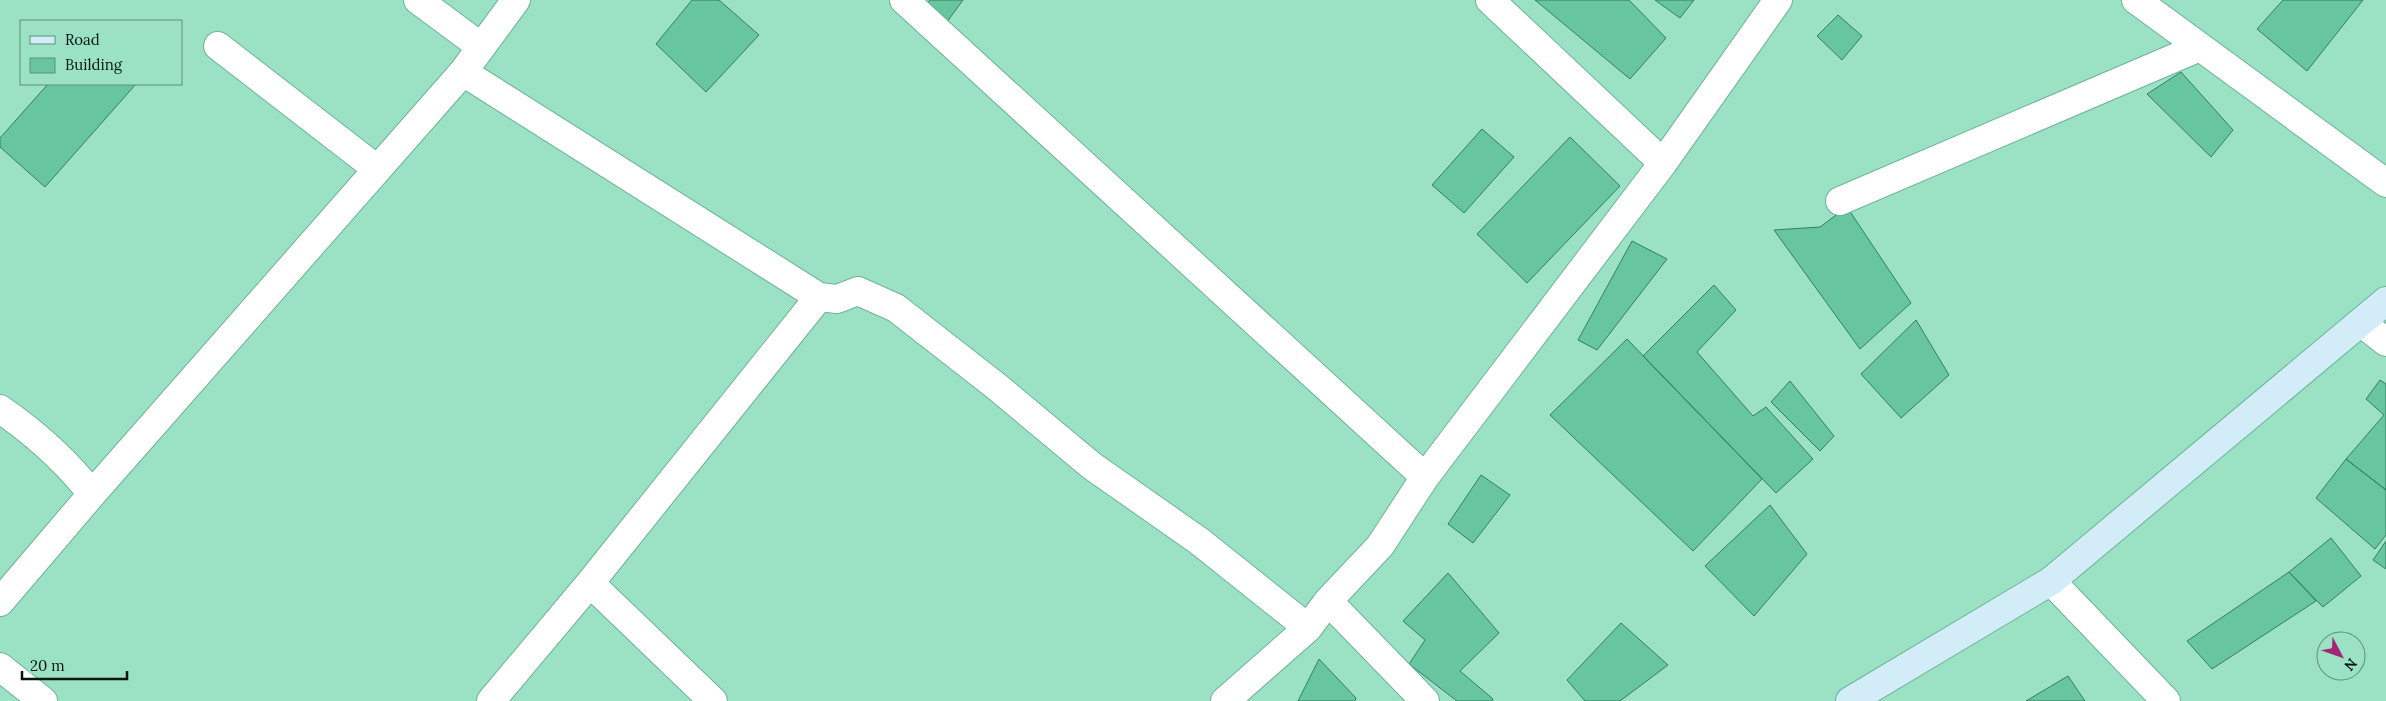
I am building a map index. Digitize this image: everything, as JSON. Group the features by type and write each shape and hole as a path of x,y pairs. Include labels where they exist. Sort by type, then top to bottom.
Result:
{"street":[{"path":"418,0 480,46"},
{"path":"0,602 92,494 463,72 480,46 516,0"},
{"path":"904,0 1425,476"},
{"path":"1490,0 1663,163"},
{"path":"1226,701 1308,628 1328,601 1380,546 1425,476 1663,163 1778,0"},
{"path":"2136,0 2386,183"},
{"path":"218,46 377,170"},
{"path":"1840,201 2200,47"},
{"path":"463,72 819,297 837,299 858,291 896,308 996,386 1092,466 1199,540 1308,628"},
{"path":"491,701 590,583 819,297"},
{"path":"1850,701 2050,581 2362,323 2386,301"},
{"path":"2362,323 2386,342"},
{"path":"0,409 25,426 60,458 92,494"},
{"path":"2050,581 2166,701"},
{"path":"590,583 713,701"},
{"path":"1328,601 1425,701"},
{"path":"0,667 42,701"}],"building":[{"path":"692,0 719,0 759,35 706,92 656,44"},
{"path":"930,0 963,0 944,26 924,7"},
{"path":"1535,0 1629,0 1666,38 1630,79"},
{"path":"1655,0 1694,0 1680,18"},
{"path":"2283,0 2363,0 2307,71 2257,29"},
{"path":"1838,15 1862,36 1842,60 1817,36"},
{"path":"2181,72 2233,130 2211,157 2147,94"},
{"path":"47,85 135,85 45,187 0,147 0,138"},
{"path":"1482,129 1514,157 1464,213 1432,185"},
{"path":"1570,137 1620,186 1527,283 1477,234"},
{"path":"1847,207 1911,303 1860,349 1774,230 1820,227"},
{"path":"1632,241 1667,259 1597,350 1578,340"},
{"path":"1714,285 1736,310 1697,352 1753,416 1766,407 1813,459 1776,493 1643,356"},
{"path":"1916,320 1949,375 1901,418 1861,374"},
{"path":"1627,339 1762,479 1693,551 1550,415"},
{"path":"2380,380 2386,384 2386,490 2346,459 2384,415 2366,399"},
{"path":"1790,381 1834,436 1820,451 1771,402"},
{"path":"2346,459 2386,490 2386,535 2375,549 2316,498"},
{"path":"1481,475 1510,495 1473,543 1448,524"},
{"path":"1770,505 1807,554 1754,616 1705,566"},
{"path":"2331,538 2361,576 2323,607 2289,572"},
{"path":"2386,541 2386,569 2373,560"},
{"path":"2289,572 2316,601 2212,669 2187,641"},
{"path":"1448,573 1499,633 1460,671 1493,699 1492,701 1457,701 1409,664 1425,640 1403,621"},
{"path":"1621,623 1668,665 1620,701 1585,701 1567,680"},
{"path":"1319,659 1356,698 1355,701 1298,701"},
{"path":"2068,676 2085,701 2026,701"}]}
